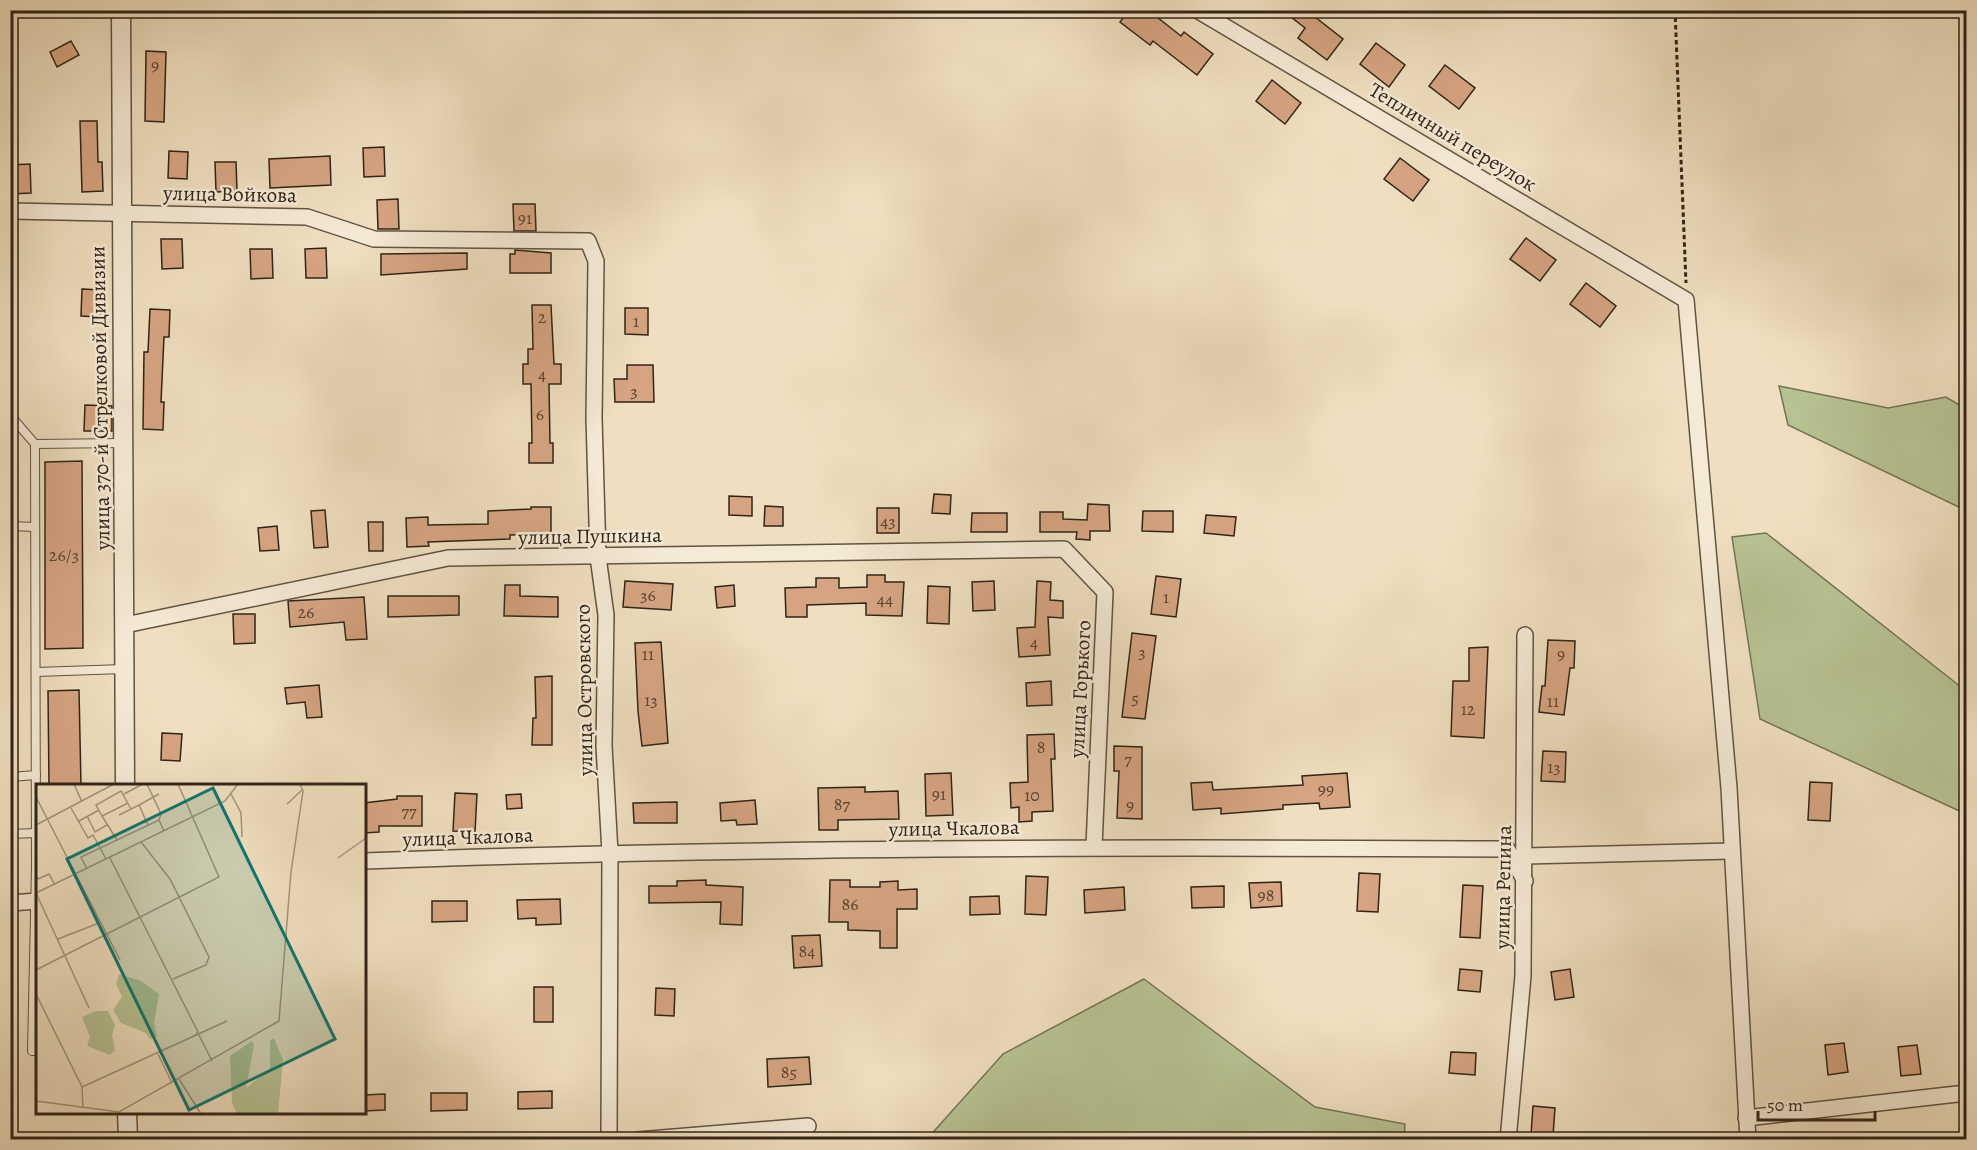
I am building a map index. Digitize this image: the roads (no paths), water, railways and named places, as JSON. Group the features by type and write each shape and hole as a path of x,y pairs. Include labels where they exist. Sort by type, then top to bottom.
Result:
{"street":[{"name":"улица 370-й Стрелковой Дивизии","path":"121,10 120,212 124,443 125,784"},
{"name":"Тепличный переулок","path":"1197,10 1686,300 1732,851"},
{"name":"улица Войкова","path":"10,212 120,212 308,217 374,239 588,241"},
{"name":"улица Островского","path":"588,241 596,261 594,418 598,556 606,615 604,746 610,853 609,1140"},
{"name":"улица Пушкина","path":"125,625 448,558 1064,549"},
{"name":"улица Горького","path":"1064,549 1105,592 1094,847"},
{"name":"улица Репина","path":"1508,1140 1523,976 1525,635"},
{"name":"улица Чкалова","path":"366,861 610,853 1094,847 1507,849 1525,881"},
{"path":"1525,856 1732,851 1748,1140"},
{"path":"10,903 36,901"},
{"path":"1746,1118 1966,1093"},
{"path":"128,1114 128,1140"},
{"path":"638,1140 808,1126"}],"lane":[{"path":"10,415 35,444 36,901 32,1051 36,1051"},
{"path":"35,444 124,443"},
{"path":"10,526 35,527"},
{"path":"36,672 125,669"},
{"path":"10,777 36,775"},
{"path":"10,834 36,833"}]}
